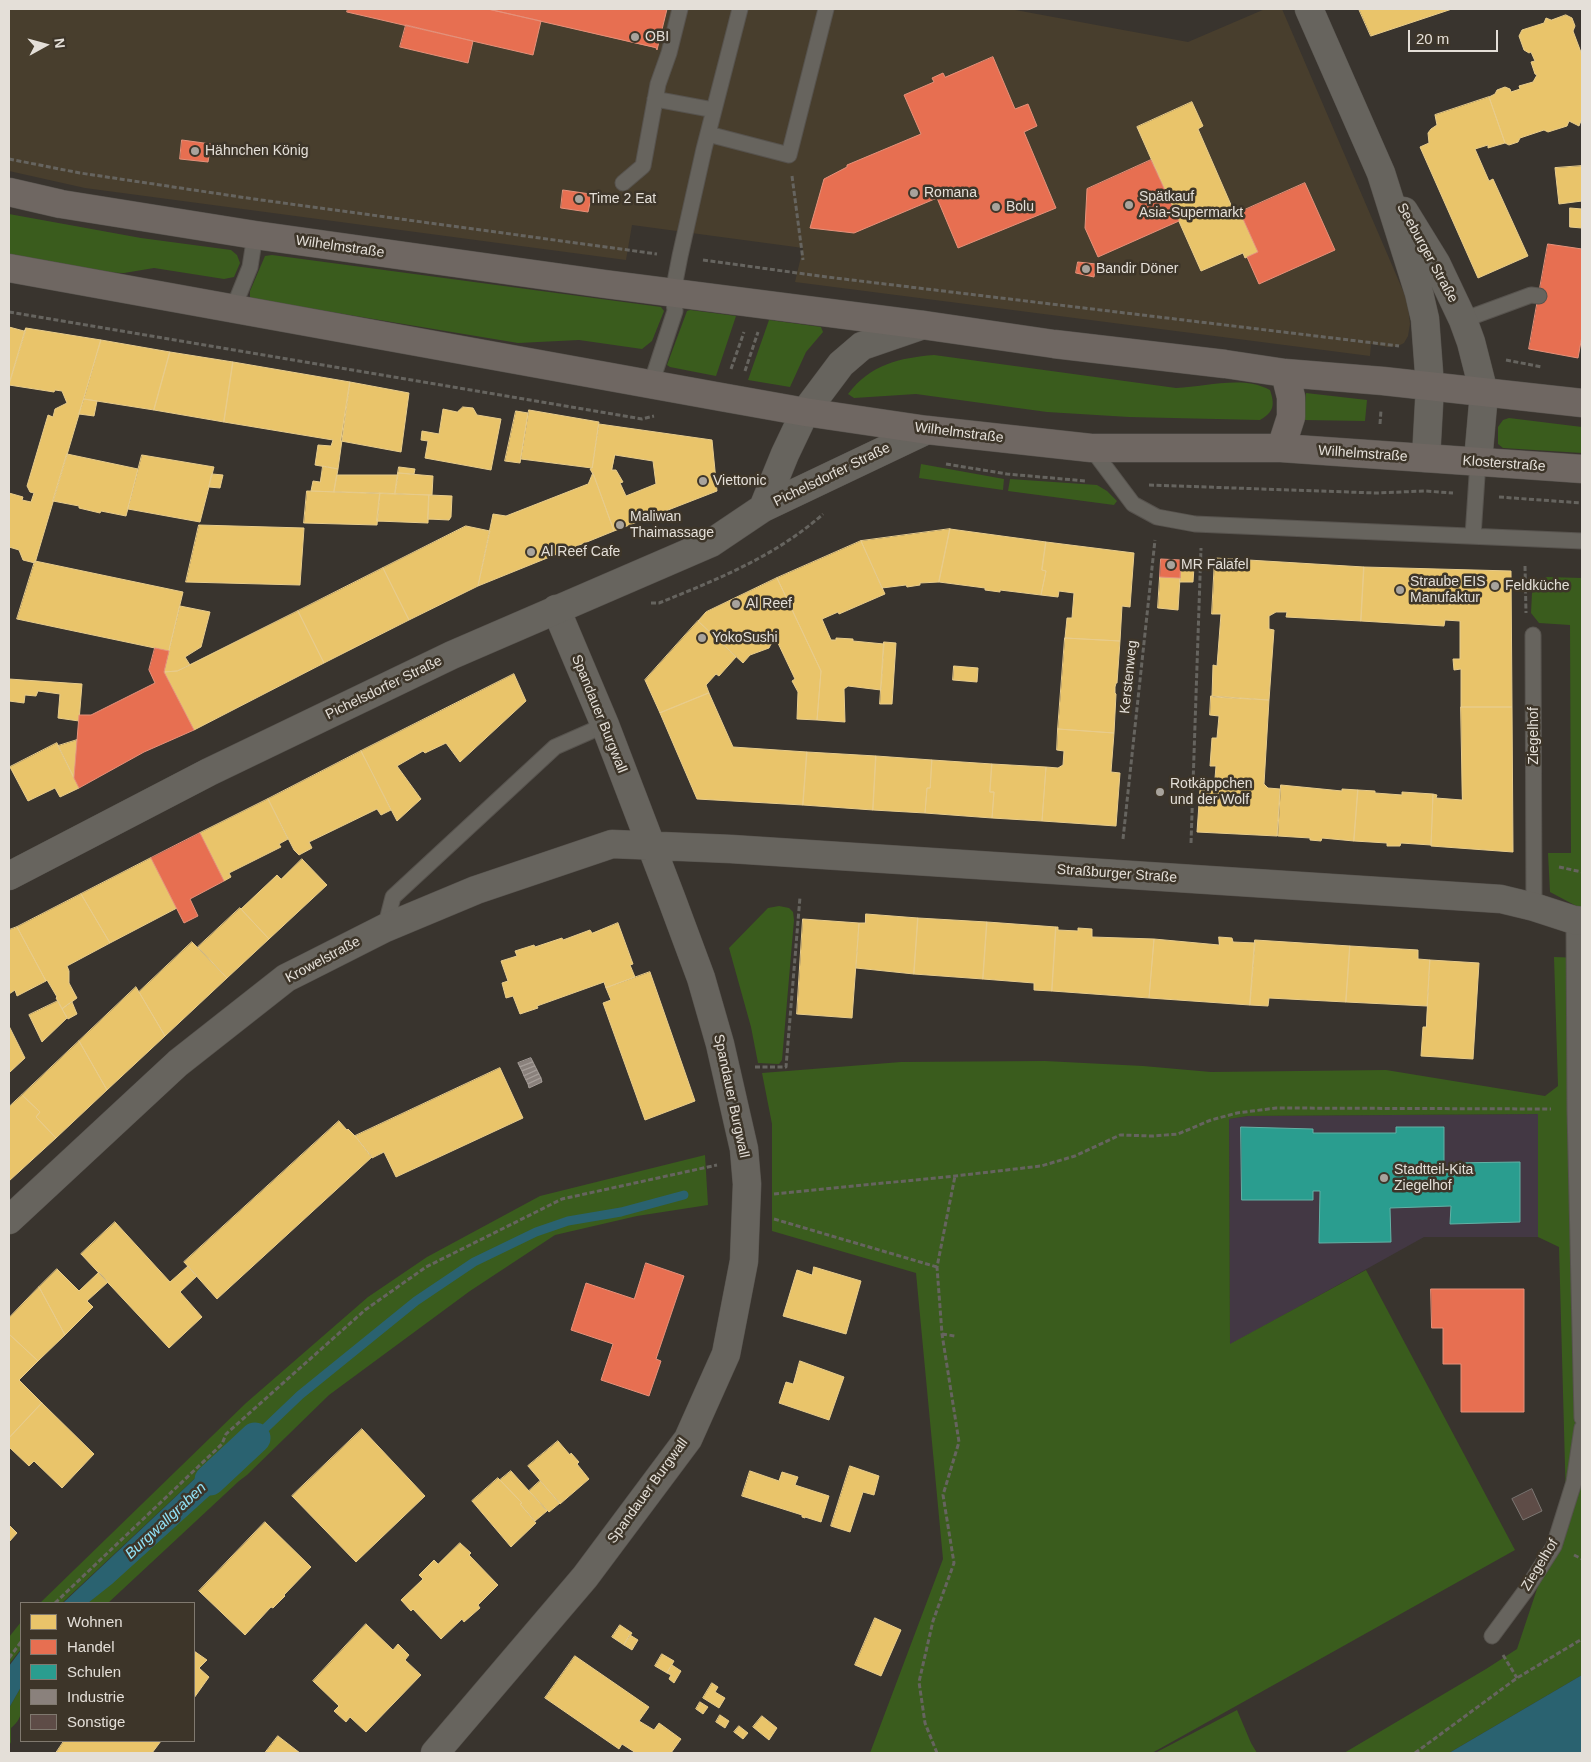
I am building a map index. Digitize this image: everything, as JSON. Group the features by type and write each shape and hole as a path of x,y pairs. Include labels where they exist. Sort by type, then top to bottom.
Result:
{"main road":[{"name":"Wilhelmstraße","path":"9,192 61,204 255,235 1054,344 1285,373 1430,386"},
{"name":"Wilhelmstraße","path":"9,268 805,412 927,430 1091,448 1281,448 1426,458"},
{"path":"1281,448 1291,417 1291,397 1285,373"},
{"path":"1430,386 1582,403"},
{"name":"Klosterstraße","path":"1426,458 1582,470"}],"street":[{"name":"Seeburger Straße","path":"1309,9 1381,174 1419,293 1425,319 1430,386"},
{"name":"Seeburger Straße","path":"1381,174 1436,263 1463,320 1471,342 1484,393"},
{"name":"Pichelsdorfer Straße","path":"763,508 805,412 841,364 862,346 923,325"},
{"name":"Wilhelmstraße","path":"1426,458 1430,386"},
{"path":"1478,461 1484,393"},
{"name":"Pichelsdorfer Straße","path":"9,876 218,768 452,655 711,543 763,508 927,430"},
{"name":"Spandauer Burgwall","path":"435,1753 585,1577 688,1439 726,1354 744,1262 747,1184 744,1149 720,1044 701,978 605,725 556,609"},
{"name":"Krowelstraße","path":"9,1220 178,1062 286,978 385,928 488,886 612,844 650,845"},
{"name":"Straßburger Straße","path":"650,845 1501,899 1578,920"}],"lane":[{"path":"623,183 643,166 658,84 669,53 680,9"},
{"path":"650,384 675,312 673,292 680,256 708,134 740,9"},
{"path":"708,134 789,155 826,9"},
{"path":"655,99 714,110"},
{"path":"233,309 250,268 255,235"},
{"path":"1463,320 1531,295 1539,296"},
{"path":"1091,448 1133,504 1157,517 1195,524 1582,541"},
{"path":"1473,536 1478,461"},
{"name":"Ziegelhof","path":"1533,635 1534,907"},
{"path":"385,928 393,897 555,747 605,725"},
{"path":"1578,920 1575,1110 1582,1418"},
{"name":"Ziegelhof","path":"1492,1636 1526,1590 1554,1546 1574,1482 1582,1428"}],"path":[{"path":"789,155 803,260"},
{"path":"9,159 80,173 254,199 828,277 1385,345"},
{"path":"9,312 642,419"},
{"path":"728,378 746,326"},
{"path":"742,380 760,328"},
{"path":"1502,359 1546,367"},
{"path":"941,463 1007,474 1074,480"},
{"path":"1142,485 1376,492 1425,490 1441,492"},
{"path":"1508,497 1582,503"},
{"name":"Kerstenweg","path":"1123,839 1157,517"},
{"path":"1191,843 1202,548"},
{"path":"1525,566 1526,616 1533,635"},
{"path":"1558,867 1582,872"},
{"path":"755,1067 786,1067 800,897"},
{"path":"766,1195 1041,1166 1075,1156 1120,1134 1153,1136 1178,1134 1211,1120 1237,1113 1276,1108 1575,1110"},
{"path":"56,1602 222,1444 226,1434 365,1310 426,1267 562,1199 722,1164"},
{"path":"937,1753 925,1722 920,1682 933,1621 954,1563 943,1495 959,1442 942,1334 937,1266 955,1176"},
{"path":"766,1217 937,1266"},
{"path":"942,1334 956,1336"},
{"path":"1415,1753 1517,1678 1582,1639"},
{"path":"9,1658 20,1643"}],"shaded area":[{"path":"9,9 1010,9 1188,42 1265,9 1282,9 1404,293 1410,324 1408,336 1404,343 1398,346 1388,347 1371,344 1370,356 795,282 803,248 632,225 626,260 85,188 9,171"},
{"name":"Stadtteil-Kita Ziegelhof","path":"1538,1114 1538,1237 1424,1237 1230,1345 1229,1119 1248,1116"}],"green space":[{"path":"9,214 141,238 231,250 237,255 240,263 234,277 224,279 154,268 124,273 98,272 9,256"},
{"path":"272,255 661,307 664,311 652,341 642,349 579,340 518,343 253,299 250,297 250,291 265,256"},
{"path":"687,311 736,316 716,376 667,365"},
{"path":"769,320 821,327 823,332 806,352 790,387 748,380"},
{"path":"934,355 1176,388 1224,383 1248,383 1270,390 1273,404 1271,411 1260,420 1129,417 1047,412 916,394 854,398 848,394 866,376 886,364 909,358"},
{"path":"1306,393 1367,400 1365,421 1303,420"},
{"path":"1509,418 1582,427 1582,453 1503,448 1498,444 1498,427 1503,420"},
{"path":"921,464 1004,479 1003,490 919,478"},
{"path":"1010,479 1097,485 1107,491 1117,501 1114,505 1008,491"},
{"path":"1547,577 1582,578 1582,909 1550,892 1548,853 1571,853 1570,625 1539,623 1531,613 1532,593 1537,582"},
{"path":"779,906 789,908 793,912 794,920 782,1060 779,1064 758,1063 751,1027 729,948 768,908"},
{"path":"1554,957 1582,958 1582,1675 1449,1753 1344,1753 1517,1649 1566,1502 1559,1247 1538,1237 1538,1114 1248,1116 1229,1119 1230,1344 1366,1270 1515,1550 1152,1753 870,1753 943,1559 916,1273 772,1231 772,1124 762,1073 901,1062 1045,1061 1211,1072 1386,1070 1545,1096 1558,1086"},
{"path":"705,1155 708,1205 637,1216 555,1235 470,1291 329,1395 247,1475 109,1602 89,1602 258,1452 223,1452 63,1602 41,1602 246,1403 368,1297 427,1257 540,1196"},
{"path":"20,1623 20,1650 9,1664 9,1637"},
{"path":"20,1689 20,1716 11,1728 11,1742 9,1746 9,1708"},
{"path":"1237,1710 1257,1753 1155,1753"}],"water":[{"path":"259,1451 112,1584 89,1602 64,1602 223,1452"},
{"path":"20,1651 20,1689 9,1708 9,1666"},
{"path":"1582,1675 1582,1753 1449,1753"}],"building: Wohnen":[{"path":"1359,9 1452,9 1371,36"},
{"path":"1566,15 1572,18 1575,26 1573,31 1582,55 1582,118 1579,126 1569,121 1567,126 1548,132 1544,130 1520,138 1518,142 1509,145 1505,143 1489,97 1495,94 1497,90 1505,87 1510,89 1511,92 1520,89 1519,86 1533,82 1537,75 1531,62 1535,61 1531,52 1529,53 1524,50 1519,36 1522,30 1544,23 1546,18 1551,20"},
{"path":"1489,97 1505,143 1488,148 1488,145 1475,149 1489,181 1493,179 1528,256 1478,278 1420,147 1429,143 1428,133 1437,125 1435,115"},
{"path":"1192,102 1203,126 1198,129 1235,214 1240,212 1258,252 1245,258 1243,253 1201,271 1137,127"},
{"path":"1582,166 1582,201 1559,204 1555,168"},
{"path":"1570,208 1582,209 1582,228 1570,227"},
{"path":"9,327 24,331 26,329 9,385"},
{"path":"26,328 101,340 35,563 23,560 19,550 9,547 9,493 23,497 22,500 31,502 34,493 30,492 27,486 48,415 53,417 55,409 67,403 62,391 55,390 54,392 9,385"},
{"path":"101,340 170,352 154,410 84,399"},
{"path":"170,352 233,362 224,422 154,410"},
{"path":"233,362 350,382 338,469 315,465 318,445 331,446 333,440 224,422"},
{"path":"350,382 409,393 401,452 341,441"},
{"path":"84,399 97,401 94,416 79,414"},
{"path":"463,407 473,408 477,415 501,419 491,470 425,458 428,441 421,440 422,431 439,434 443,409 457,412"},
{"path":"529,410 599,422 592,468 521,459"},
{"path":"516,411 528,413 520,463 505,461"},
{"path":"599,424 712,440 717,491 614,531 590,469 592,468","holes":["615,455 653,461 656,484 626,496 620,483 623,482 616,470 612,470"]},
{"path":"67,454 138,469 126,516 101,511 100,513 79,508 79,506 53,501"},
{"path":"142,455 214,467 200,522 128,509"},
{"path":"323,466 338,469 334,492 311,491 313,481 320,482"},
{"path":"399,467 415,469 414,474 398,473"},
{"path":"398,473 433,476 432,495 395,494"},
{"path":"593,473 614,531 478,586 493,514 506,516 588,484"},
{"path":"212,474 223,475 220,488 209,487"},
{"path":"337,475 398,475 395,494 334,492"},
{"path":"307,491 380,493 377,525 304,523"},
{"path":"380,493 429,495 428,523 377,521"},
{"path":"429,495 452,496 451,517 449,520 428,519"},
{"path":"199,525 304,528 300,585 186,582"},
{"path":"466,526 490,531 478,586 409,620 383,568"},
{"path":"950,529 1046,542 1042,570 1046,571 1041,595 1000,590 1000,592 985,590 985,588 939,582"},
{"path":"950,529 939,582 920,583 920,585 907,587 906,585 882,588 861,541"},
{"path":"861,541 885,594 839,614 838,612 822,619 831,640 836,640 836,638 853,639 853,641 884,644 881,690 848,686 844,689 845,722 817,720 821,671 777,578"},
{"path":"1046,542 1134,553 1130,607 1122,606 1120,641 1065,638 1067,618 1072,618 1074,593 1059,591 1058,597 1041,595 1046,571 1042,570"},
{"path":"1215,558 1364,567 1361,621 1286,617 1287,612 1276,612 1269,616 1269,629 1274,630 1269,700 1212,697 1213,665 1217,666 1221,614 1212,614"},
{"path":"35,561 183,592 169,651 17,619"},
{"path":"1181,567 1194,567 1193,582 1180,582"},
{"path":"1364,567 1511,571 1512,707 1461,707 1461,669 1454,670 1453,659 1460,659 1460,621 1445,620 1444,626 1361,621"},
{"path":"383,568 409,620 324,663 298,611"},
{"path":"1160,577 1180,578 1178,610 1158,608"},
{"path":"777,578 821,671 817,720 797,719 798,692 792,681 795,679 777,641 771,644 769,648 750,655 743,663 698,621 706,612"},
{"path":"180,606 210,612 201,647 185,657 190,665 177,671 164,672"},
{"path":"298,611 324,663 194,730 164,672 177,671"},
{"path":"698,621 736,657 719,676 716,674 706,685 709,693 660,713 645,680"},
{"path":"1065,638 1120,641 1117,683 1115,687 1114,733 1058,729"},
{"path":"884,642 896,643 892,704 880,704"},
{"path":"954,666 978,668 977,682 953,680"},
{"path":"514,674 526,701 460,762 446,743 425,753 423,751 397,766 421,799 397,821 361,751"},
{"path":"9,679 82,684 79,721 58,718 60,694 38,691 36,696 25,695 24,703 9,701"},
{"path":"709,693 733,747 807,752 803,805 697,799 660,713"},
{"path":"1211,696 1269,700 1264,784 1268,788 1280,789 1277,836 1197,832 1200,790 1214,791 1216,766 1210,766 1212,738 1217,738 1219,716 1210,715"},
{"path":"1461,707 1512,707 1513,852 1431,846 1433,794 1437,795 1436,798 1462,800"},
{"path":"1058,729 1114,733 1111,772 1120,773 1116,826 1042,821 1046,767 1058,768 1063,765 1064,751 1057,750"},
{"path":"77,740 74,778 58,746"},
{"path":"57,743 79,788 60,797 55,788 28,801 10,767"},
{"path":"361,751 391,810 381,815 377,809 309,842 312,848 299,855 294,850 268,799"},
{"path":"807,752 876,756 873,810 803,805"},
{"path":"876,756 932,760 930,788 927,788 925,813 873,810"},
{"path":"932,760 992,764 990,792 994,792 992,818 925,813 927,788 930,788"},
{"path":"992,764 1046,767 1042,821 992,818 994,792 990,792"},
{"path":"1281,785 1342,791 1342,789 1358,790 1354,841 1322,838 1321,841 1310,840 1310,838 1278,836"},
{"path":"1358,790 1402,795 1402,792 1433,794 1431,845 1401,843 1400,846 1387,846 1387,843 1354,841"},
{"path":"268,799 288,839 279,844 281,847 229,873 231,877 224,881 200,833"},
{"path":"151,858 177,908 110,943 81,894"},
{"path":"302,859 327,885 269,939 241,909 277,875 281,879"},
{"path":"81,894 110,943 67,966 69,983 77,998 62,1009 17,927"},
{"path":"240,908 269,939 227,978 198,947"},
{"path":"866,914 918,918 914,974 856,968 859,923 865,923"},
{"path":"918,918 987,922 983,979 914,974"},
{"path":"803,919 859,923 852,1018 797,1014"},
{"path":"987,922 1056,927 1052,991 1034,990 1034,983 983,979"},
{"path":"618,923 633,964 630,965 635,977 606,988 604,982 520,1014 513,996 506,998 502,983 508,981 501,961 517,956 515,951 562,938 563,940 590,930 592,933"},
{"path":"17,927 46,981 17,996 15,990 9,994 9,930"},
{"path":"1056,927 1058,927 1058,930 1078,931 1078,928 1092,929 1092,937 1154,939 1149,998 1052,991"},
{"path":"1219,937 1232,938 1233,942 1255,943 1250,1005 1149,998 1154,939 1219,945"},
{"path":"1255,940 1350,946 1346,1002 1269,998 1268,1006 1250,1005"},
{"path":"192,942 227,978 165,1036 139,992"},
{"path":"1350,946 1418,950 1418,959 1430,960 1427,1006 1346,1002"},
{"path":"1430,960 1479,963 1473,1059 1421,1056 1423,1027 1426,1027"},
{"path":"650,972 695,1101 645,1120 603,1003 611,1000 606,988"},
{"path":"136,987 165,1036 107,1090 79,1041"},
{"path":"58,1001 67,1018 42,1042 29,1015"},
{"path":"72,1002 77,1014 68,1019 62,1009"},
{"path":"9,1026 25,1058 10,1072 9,1070"},
{"path":"79,1041 107,1090 56,1138 36,1117 40,1112 22,1095"},
{"path":"500,1068 523,1118 396,1177 384,1152 372,1158 355,1136"},
{"path":"22,1095 40,1112 36,1117 56,1138 9,1181 9,1107"},
{"path":"339,1121 355,1136 372,1157 217,1299 184,1262"},
{"path":"115,1222 170,1282 188,1266 197,1276 180,1292 202,1317 169,1348 81,1254"},
{"path":"814,1267 861,1281 846,1334 783,1316 797,1270 812,1275"},
{"path":"57,1269 79,1291 99,1272 108,1282 87,1301 93,1307 65,1335 39,1287"},
{"path":"39,1287 65,1335 38,1361 9,1334 9,1318"},
{"path":"9,1334 38,1361 19,1380 42,1403 9,1438"},
{"path":"800,1361 844,1377 829,1420 779,1403 786,1382 793,1384"},
{"path":"42,1403 94,1454 62,1488 34,1461 29,1466 9,1447 9,1438"},
{"path":"362,1429 425,1496 356,1562 292,1496"},
{"path":"558,1441 579,1462 577,1464 589,1479 560,1504 528,1466"},
{"path":"850,1466 879,1476 874,1495 863,1492 850,1532 831,1526"},
{"path":"511,1471 547,1511 535,1521 520,1504 522,1503 500,1480"},
{"path":"750,1471 779,1481 782,1472 798,1477 795,1485 829,1496 821,1522 742,1496"},
{"path":"498,1478 522,1503 520,1504 536,1523 511,1547 472,1501"},
{"path":"540,1481 560,1503 549,1512 529,1491"},
{"path":"265,1522 311,1567 285,1596 273,1608 271,1607 245,1635 199,1591"},
{"path":"9,1525 17,1533 9,1542"},
{"path":"460,1543 498,1585 478,1605 480,1608 464,1622 462,1619 441,1639 413,1609 411,1611 401,1600 423,1579 419,1575 434,1560 438,1564"},
{"path":"875,1618 901,1630 881,1676 855,1665"},
{"path":"366,1624 393,1650 398,1644 409,1655 405,1660 421,1675 366,1732 350,1717 346,1722 334,1711 339,1706 313,1681"},
{"path":"620,1625 632,1633 624,1645 612,1637"},
{"path":"630,1635 638,1640 632,1650 624,1645"},
{"path":"195,1652 207,1660 199,1668 209,1677 195,1697"},
{"path":"662,1654 674,1661 667,1673 655,1666"},
{"path":"575,1656 649,1707 639,1721 654,1730 659,1723 681,1739 671,1753 636,1753 622,1744 619,1749 545,1698"},
{"path":"672,1665 681,1671 674,1683 669,1679 671,1675 667,1673"},
{"path":"712,1683 718,1687 715,1692 725,1698 719,1708 703,1698"},
{"path":"700,1702 708,1707 703,1714 696,1709"},
{"path":"720,1715 729,1721 725,1728 716,1722"},
{"path":"762,1716 777,1728 769,1740 753,1727"},
{"path":"739,1726 748,1733 743,1739 734,1732"},
{"path":"278,1736 300,1753 265,1753"},
{"path":"63,1742 160,1742 152,1753 56,1753"}],"building: Handel":[{"path":"348,9 488,9 541,21 533,55 347,12"},
{"name":"OBI","path":"488,9 667,9 657,50 656,48"},
{"path":"406,25 473,41 468,63 400,47"},
{"path":"993,57 1015,109 1028,104 1037,126 1024,132 1056,208 958,248 937,198 854,233 810,228 824,179 847,167 847,165 921,134 904,95 934,82 932,78 943,73 945,77"},
{"name":"Hähnchen König","path":"182,140 211,144 208,162 180,159"},
{"name":"Spätkauf Asia-Supermarkt","path":"1151,160 1179,221 1098,257 1085,228 1087,189"},
{"path":"1305,183 1335,250 1259,284 1247,257 1258,252 1240,212"},
{"name":"Time 2 Eat","path":"563,190 597,195 596,204 590,203 588,212 561,208"},
{"path":"1548,244 1582,249 1582,336 1578,358 1529,349"},
{"name":"Bandir Döner","path":"1078,262 1096,264 1094,277 1076,273"},
{"path":"1161,559 1181,560 1180,578 1160,577"},
{"path":"155,648 169,651 164,672 194,730 144,752 79,788 74,778 79,715 91,715 155,683 149,670"},
{"path":"200,833 224,881 190,899 198,916 184,923 151,858"},
{"path":"646,1263 684,1276 656,1359 661,1361 649,1396 601,1380 613,1344 571,1330 586,1283 634,1299"},
{"path":"1431,1289 1524,1289 1524,1412 1461,1412 1461,1364 1443,1364 1443,1328 1432,1328"}],"building: Schulen":[{"name":"Stadtteil-Kita Ziegelhof","path":"1241,1127 1313,1129 1313,1133 1396,1133 1396,1127 1444,1127 1444,1171 1451,1170 1450,1163 1520,1162 1520,1222 1450,1224 1451,1206 1390,1208 1391,1242 1319,1243 1320,1191 1313,1191 1313,1200 1242,1200"}],"building: Industrie":[{"path":"531,1058 533,1062 520,1067 518,1063"},
{"path":"533,1062 535,1066 522,1071 520,1067"},
{"path":"535,1066 537,1070 524,1076 522,1071"},
{"path":"537,1070 539,1074 526,1080 524,1076"},
{"path":"539,1074 541,1078 528,1084 526,1080"},
{"path":"541,1078 542,1082 529,1088 528,1084"}],"building: Sonstige":[{"path":"1532,1489 1542,1511 1523,1520 1512,1499"}],"waterway":[{"path":"255,1438 300,1395 416,1301 474,1262 536,1232 568,1221 621,1212 684,1195"},
{"name":"Burgwallgraben","path":"210,1480 255,1438"}],"place":[{"name":"OBI","path":"635,37"},
{"name":"Hähnchen König","path":"195,151"},
{"name":"Romana","path":"914,193"},
{"name":"Time 2 Eat","path":"579,199"},
{"name":"Spätkauf Asia-Supermarkt","path":"1129,205"},
{"name":"Bolu","path":"996,207"},
{"name":"Bandir Döner","path":"1086,269"},
{"name":"Viettonic","path":"703,481"},
{"name":"Maliwan Thaimassage","path":"620,525"},
{"name":"Al Reef Cafe","path":"531,552"},
{"name":"MR Falafel","path":"1171,565"},
{"name":"Feldküche","path":"1495,586"},
{"name":"Straube EIS Manufaktur","path":"1400,590"},
{"name":"Al Reef","path":"736,604"},
{"name":"YokoSushi","path":"702,638"},
{"name":"Rotkäppchen und der Wolf","path":"1160,792"},
{"name":"Stadtteil-Kita Ziegelhof","path":"1384,1178"}]}
